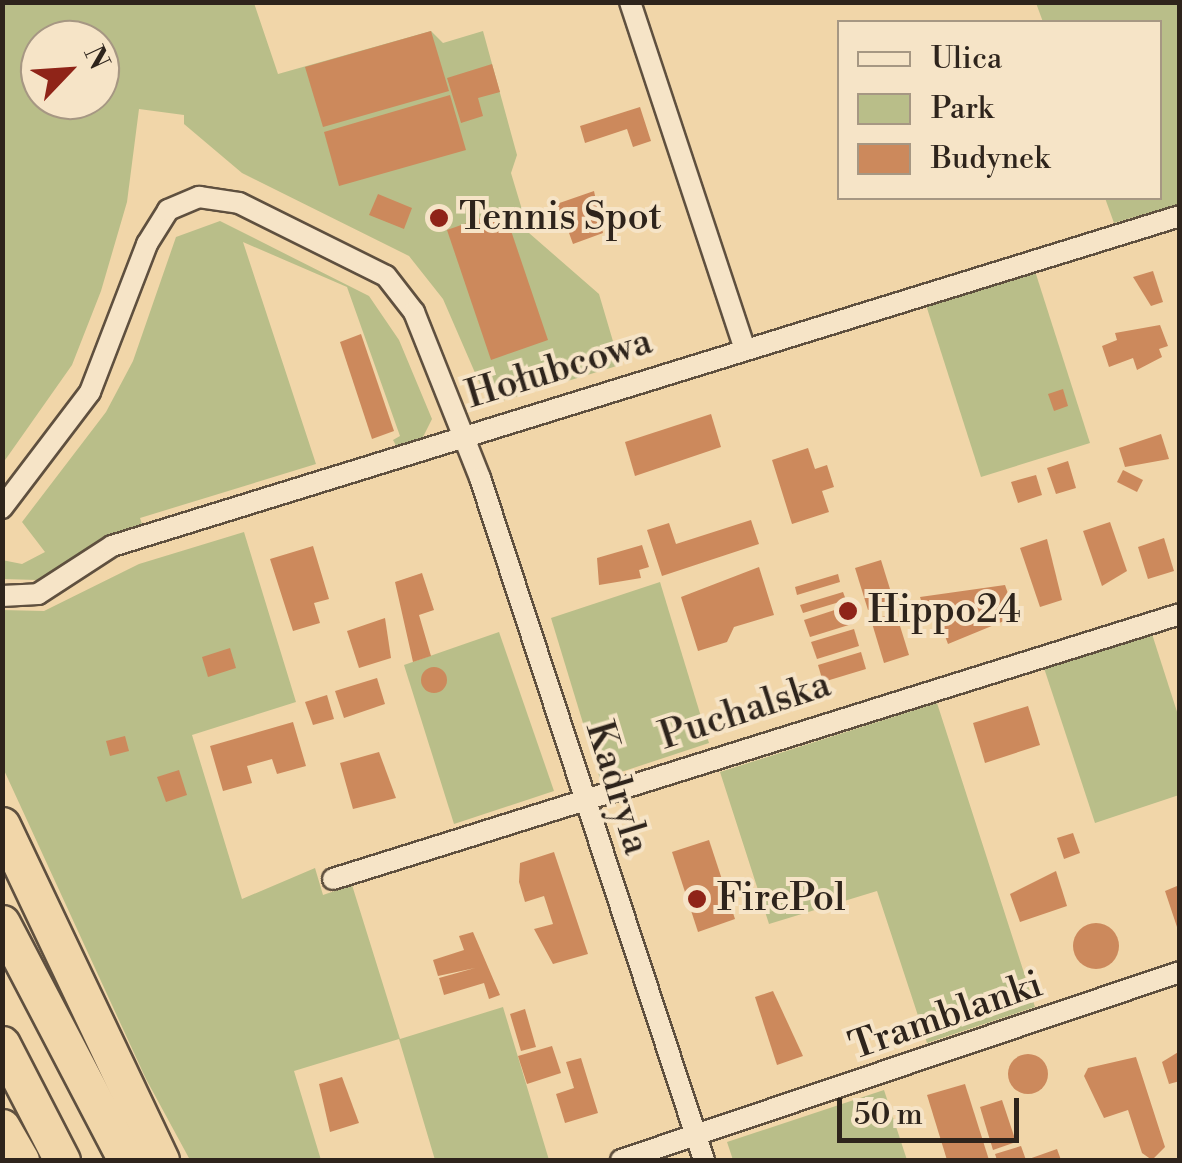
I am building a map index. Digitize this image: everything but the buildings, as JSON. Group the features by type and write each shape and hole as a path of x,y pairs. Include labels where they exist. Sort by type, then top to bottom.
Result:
{"highway":[{"path":"2,825 161,1160"},
{"path":"2,923 126,1160"},
{"path":"2,1044 62,1160"},
{"path":"2,1127 21,1160"}],"street":[{"path":"630,2 745,349"},
{"name":"Hołubcowa","path":"2,508 90,392 158,221 198,197 238,202 386,276 414,312 462,438 1180,216"},
{"path":"2,596 38,594 112,546 462,438"},
{"name":"Kadryla","path":"462,438 704,1160"},
{"name":"Puchalska","path":"333,879 1180,614"},
{"name":"Tramblanki","path":"621,1160 696,1140 1180,972"}],"green space":[{"path":"3,3 254,3 278,74 431,31 443,43 483,31 517,155 511,173 529,233 599,294 620,365 489,405 443,299 409,256 242,173 184,124 184,115 139,109 127,202 101,291 72,365 3,463"},
{"path":"1036,3 1179,3 1179,204 1114,223 1106,200 1162,200 1162,20 1042,20"},
{"path":"220,221 369,296 399,340 432,419 420,443 401,455 393,440 400,436 347,287 243,242 316,464 140,518 144,530 105,538 37,580 3,579 2,560 22,564 45,552 22,522 106,412 133,361 176,237"},
{"path":"1035,271 1090,443 981,477 926,305"},
{"path":"244,532 296,702 192,735 242,899 315,868 323,895 352,885 400,1039 503,1007 549,1160 435,1160 399,1039 294,1071 321,1160 190,1160 146,1079 3,768 2,610 44,611 139,564"},
{"path":"660,582 709,743 600,779 551,618"},
{"path":"499,632 554,791 454,824 404,665"},
{"path":"1152,634 1179,718 1179,795 1095,823 1044,668"},
{"path":"937,703 1035,1007 927,1043 877,891 769,924 720,772"},
{"path":"884,1090 907,1160 733,1160 727,1142"}],"place":[{"name":"Tennis Spot","path":"439,218"},
{"name":"Hippo24","path":"848,611"},
{"name":"FirePol","path":"697,899"}]}
